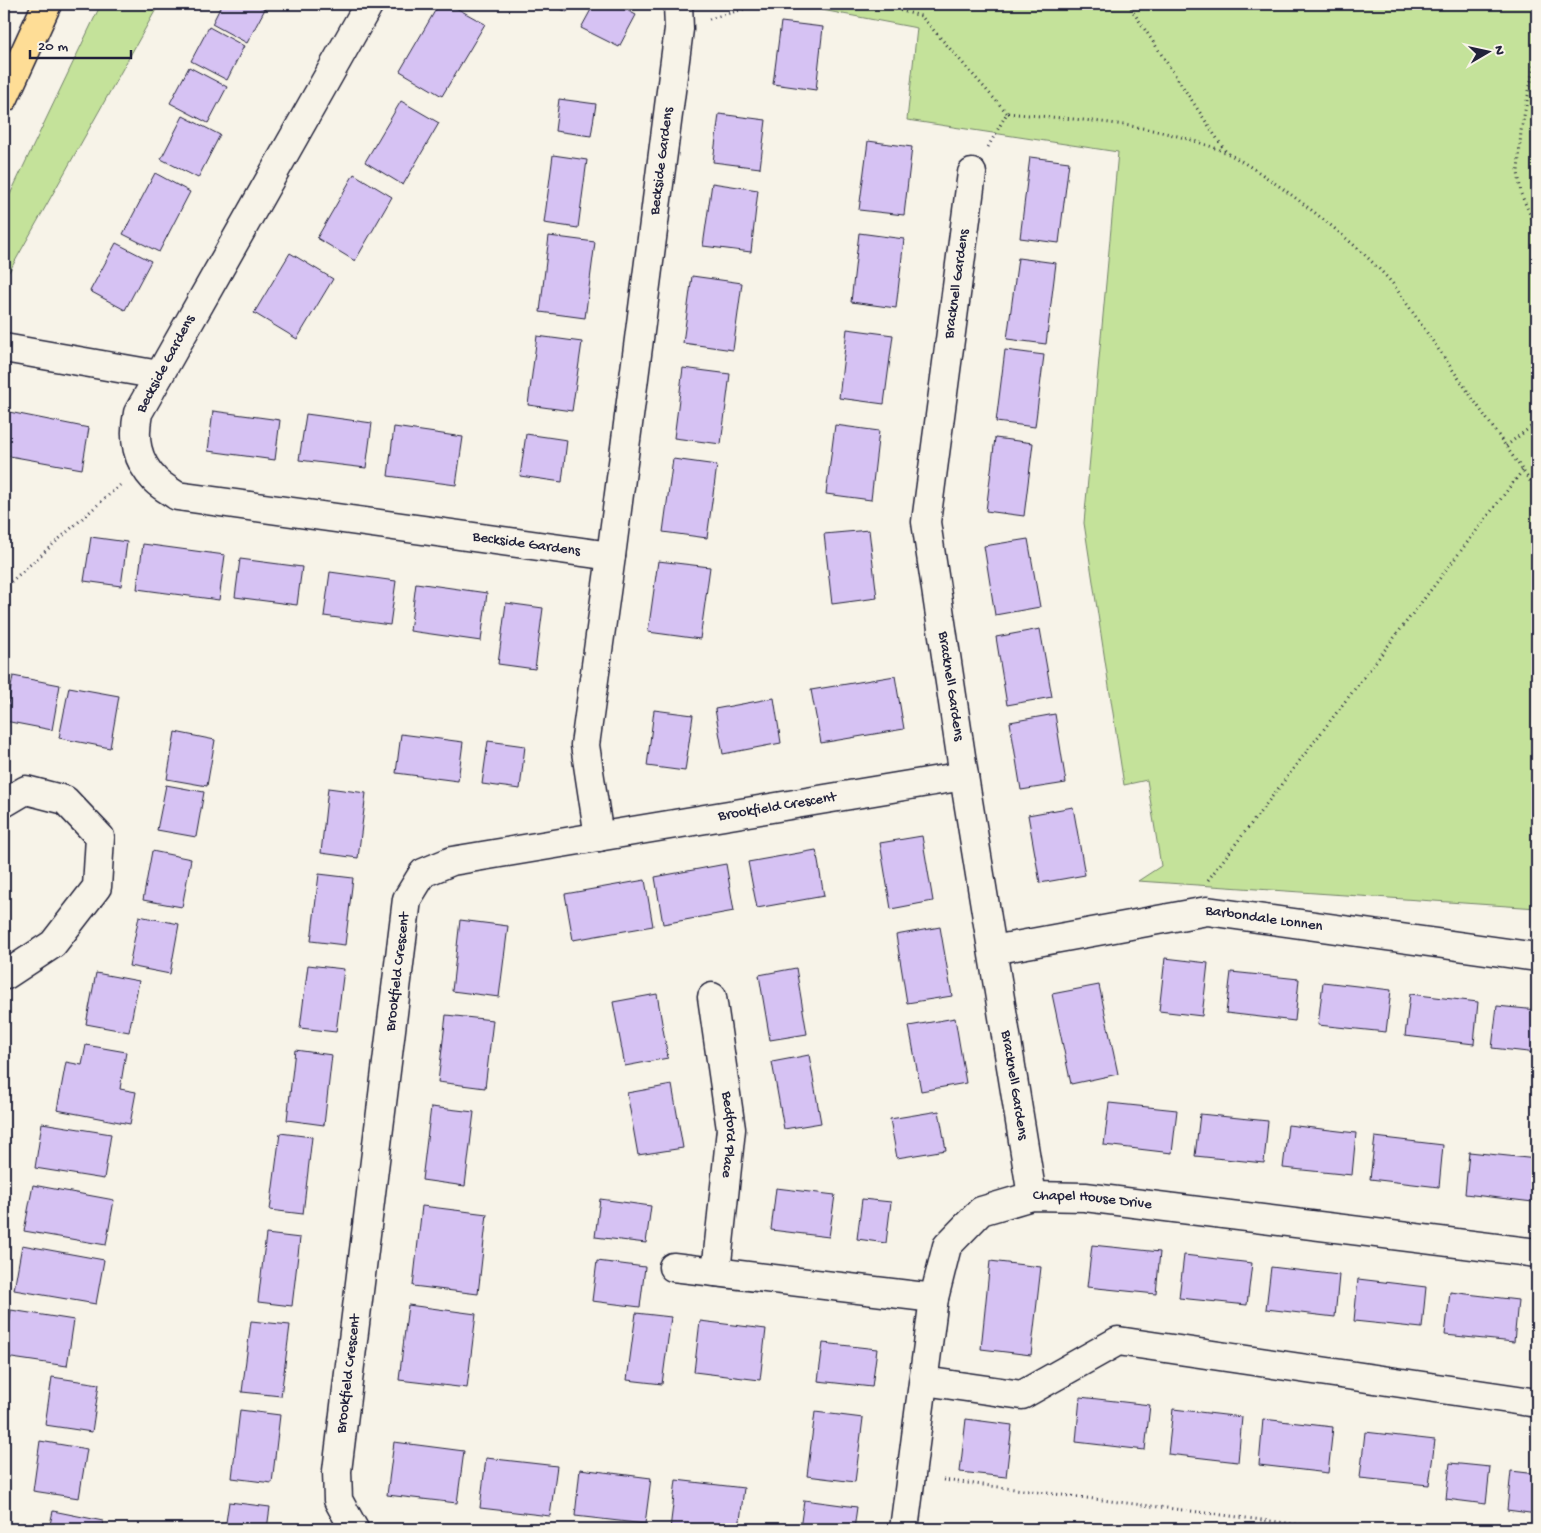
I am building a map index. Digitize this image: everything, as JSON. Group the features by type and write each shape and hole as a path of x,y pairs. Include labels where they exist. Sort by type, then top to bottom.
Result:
{"highway":[{"path":"4,98 47,4"}],"street":[{"name":"Beckside Gardens","path":"369,4 138,413 135,430 136,448 143,465 155,481 177,496 611,556"},
{"name":"Beckside Gardens","path":"599,837 584,745 611,556 678,16"},
{"name":"Bracknell Gardens","path":"972,173 926,522 964,776 1032,1196"},
{"path":"4,348 159,375"},
{"name":"Brookfield Crescent","path":"354,1529 338,1500 337,1471 407,899 423,873 452,862 964,776"},
{"path":"4,803 26,790 65,800 100,837 97,887 53,944 5,977"},
{"name":"Barbondale Lonnen","path":"992,950 1207,911 1537,956"},
{"name":"Bedford Place","path":"712,997 731,1130 716,1272"},
{"name":"Chapel House Drive","path":"904,1529 934,1298 947,1246 981,1211 1032,1196 1085,1197 1537,1253"},
{"path":"673,1267 934,1298"},
{"path":"924,1381 1022,1395 1118,1341 1537,1403"}],"path":[{"path":"678,16 761,4"},
{"path":"876,4 921,16 1007,113 1116,125 1150,130 1183,138 1226,153 1281,187 1351,242 1374,262 1393,284 1537,491"},
{"path":"1128,4 1226,153"},
{"path":"1537,51 1521,131 1518,172 1521,194 1537,230"},
{"path":"972,173 1007,113"},
{"path":"1506,446 1537,422"},
{"path":"4,594 5,587 143,465"},
{"path":"1181,916 1523,470"},
{"path":"911,1476 1334,1529"}],"green space":[{"path":"101,4 159,4 9,272 4,274 4,207"},
{"path":"821,4 1537,4 1537,908 1138,881 1161,866 1147,780 1124,785 1084,523 1118,152 907,120 917,28 822,10"}],"building":[{"path":"222,4 254,4 265,9 247,43 212,24"},
{"path":"439,4 449,4 485,24 442,96 400,71"},
{"path":"551,4 572,4 567,12"},
{"path":"594,4 615,4 636,15 619,47 581,28"},
{"path":"781,22 823,27 816,90 773,84"},
{"path":"209,27 244,46 227,80 191,61"},
{"path":"189,67 227,87 208,123 170,103"},
{"path":"559,99 596,104 591,136 555,131"},
{"path":"401,101 439,123 403,185 365,162"},
{"path":"719,114 766,120 760,168 713,162"},
{"path":"183,116 220,135 198,178 161,159"},
{"path":"868,141 912,147 904,215 859,210"},
{"path":"553,155 587,160 578,228 544,223"},
{"path":"1030,157 1069,162 1059,243 1020,238"},
{"path":"155,173 190,192 159,252 123,234"},
{"path":"354,174 392,197 355,261 317,238"},
{"path":"712,183 758,190 751,252 703,246"},
{"path":"859,233 904,239 896,308 851,302"},
{"path":"549,236 595,242 585,318 540,312"},
{"path":"116,243 151,261 125,310 90,291"},
{"path":"290,253 333,279 297,339 254,313"},
{"path":"1018,258 1056,263 1046,344 1007,339"},
{"path":"692,276 742,283 733,350 683,343"},
{"path":"847,329 893,335 884,404 839,398"},
{"path":"537,336 582,342 572,411 528,405"},
{"path":"1005,350 1044,355 1035,427 996,422"},
{"path":"683,368 730,374 721,444 674,438"},
{"path":"4,411 89,428 82,469 4,455"},
{"path":"213,411 280,420 275,460 208,451"},
{"path":"306,414 372,423 366,468 299,460"},
{"path":"835,425 879,431 871,500 826,494"},
{"path":"394,427 463,437 456,485 388,476"},
{"path":"526,434 567,440 562,482 520,476"},
{"path":"995,438 1033,443 1024,516 986,511"},
{"path":"673,459 717,465 707,538 663,532"},
{"path":"869,530 877,598 832,604 824,534"},
{"path":"91,537 127,542 121,586 84,581"},
{"path":"1028,539 1040,607 995,615 984,546"},
{"path":"143,544 225,555 219,600 137,589"},
{"path":"240,559 302,567 297,605 235,597"},
{"path":"658,561 710,567 700,639 648,632"},
{"path":"330,572 396,581 390,625 324,616"},
{"path":"416,583 487,593 481,641 410,631"},
{"path":"506,603 543,608 535,669 498,664"},
{"path":"1040,629 1052,697 1007,705 996,637"},
{"path":"13,676 60,685 52,730 5,721"},
{"path":"895,676 904,729 821,743 811,690"},
{"path":"69,687 119,696 110,748 59,738"},
{"path":"774,698 781,743 723,754 715,709"},
{"path":"654,710 693,715 685,771 647,766"},
{"path":"1055,714 1066,783 1021,790 1010,722"},
{"path":"175,732 215,740 207,786 167,779"},
{"path":"401,734 463,742 458,781 396,773"},
{"path":"488,741 525,746 520,789 482,784"},
{"path":"166,785 204,792 196,837 157,830"},
{"path":"328,788 366,793 358,858 321,853"},
{"path":"1073,807 1085,875 1040,883 1028,815"},
{"path":"922,836 933,901 891,909 880,843"},
{"path":"816,850 824,896 757,908 748,862"},
{"path":"152,851 191,859 182,907 143,900"},
{"path":"726,864 734,911 663,924 655,877"},
{"path":"319,874 353,878 345,945 311,941"},
{"path":"645,880 653,926 573,940 565,894"},
{"path":"139,916 179,924 170,974 129,966"},
{"path":"460,920 508,926 499,997 452,991"},
{"path":"940,927 952,996 907,1003 896,935"},
{"path":"1165,958 1208,963 1202,1016 1159,1011"},
{"path":"308,965 344,969 336,1032 300,1028"},
{"path":"796,968 807,1034 770,1040 759,975"},
{"path":"1231,972 1299,979 1295,1021 1226,1013"},
{"path":"96,973 139,981 129,1032 86,1024"},
{"path":"1323,982 1391,990 1386,1032 1318,1025"},
{"path":"1099,985 1118,1074 1071,1084 1052,994"},
{"path":"657,994 668,1058 625,1066 613,1002"},
{"path":"1410,994 1478,1002 1474,1044 1405,1036"},
{"path":"1497,1006 1537,1010 1537,1053 1492,1048"},
{"path":"446,1015 493,1020 485,1088 438,1082"},
{"path":"955,1018 966,1083 921,1091 909,1026"},
{"path":"86,1045 126,1052 120,1089 136,1092 130,1124 57,1110 66,1062 82,1065"},
{"path":"295,1050 332,1055 324,1125 287,1120"},
{"path":"809,1055 821,1123 784,1129 772,1062"},
{"path":"672,1085 683,1148 638,1155 627,1093"},
{"path":"1109,1103 1177,1110 1172,1153 1104,1145"},
{"path":"431,1107 474,1112 465,1186 422,1180"},
{"path":"939,1111 946,1150 897,1158 890,1119"},
{"path":"1200,1114 1268,1121 1264,1163 1195,1156"},
{"path":"42,1123 111,1134 104,1179 35,1168"},
{"path":"1288,1125 1356,1133 1352,1175 1283,1168"},
{"path":"280,1133 312,1137 303,1214 270,1210"},
{"path":"1375,1137 1443,1145 1439,1187 1370,1179"},
{"path":"1469,1152 1537,1159 1533,1202 1465,1194"},
{"path":"33,1185 114,1200 106,1245 24,1231"},
{"path":"776,1188 835,1195 829,1237 771,1230"},
{"path":"600,1199 651,1206 646,1243 595,1237"},
{"path":"862,1199 891,1202 886,1243 857,1239"},
{"path":"422,1206 487,1214 478,1294 413,1286"},
{"path":"266,1234 300,1238 292,1306 258,1302"},
{"path":"22,1245 104,1260 96,1304 14,1290"},
{"path":"1092,1245 1160,1252 1156,1294 1087,1287"},
{"path":"1184,1255 1252,1263 1247,1305 1179,1298"},
{"path":"597,1261 645,1267 640,1307 592,1301"},
{"path":"990,1261 1041,1267 1031,1355 981,1349"},
{"path":"1271,1267 1339,1275 1335,1317 1266,1309"},
{"path":"1358,1279 1426,1287 1422,1328 1354,1321"},
{"path":"1450,1292 1518,1300 1514,1342 1445,1335"},
{"path":"408,1305 476,1314 467,1388 399,1380"},
{"path":"11,1310 74,1320 67,1366 5,1357"},
{"path":"636,1313 671,1317 662,1384 627,1380"},
{"path":"251,1321 290,1325 281,1396 242,1392"},
{"path":"700,1321 766,1329 760,1380 694,1372"},
{"path":"823,1343 877,1349 872,1387 818,1381"},
{"path":"52,1377 99,1384 92,1432 45,1425"},
{"path":"1080,1397 1150,1405 1145,1450 1076,1442"},
{"path":"1173,1409 1242,1417 1238,1462 1168,1454"},
{"path":"240,1410 280,1415 272,1483 232,1478"},
{"path":"815,1412 863,1418 855,1482 807,1476"},
{"path":"966,1419 1012,1425 1006,1477 960,1472"},
{"path":"1263,1419 1333,1427 1328,1473 1259,1465"},
{"path":"1365,1432 1435,1440 1429,1485 1360,1478"},
{"path":"40,1441 87,1449 79,1498 33,1491"},
{"path":"394,1442 464,1451 457,1503 387,1495"},
{"path":"486,1458 557,1466 550,1516 480,1508"},
{"path":"1450,1463 1490,1467 1486,1504 1446,1499"},
{"path":"580,1469 651,1478 645,1524 575,1516"},
{"path":"1511,1471 1537,1474 1537,1514 1507,1510"},
{"path":"676,1480 744,1488 739,1529 670,1529"},
{"path":"804,1500 857,1507 854,1529 800,1529"},
{"path":"229,1502 270,1507 267,1529 225,1529"},
{"path":"53,1511 103,1521 101,1529 49,1529"}]}
